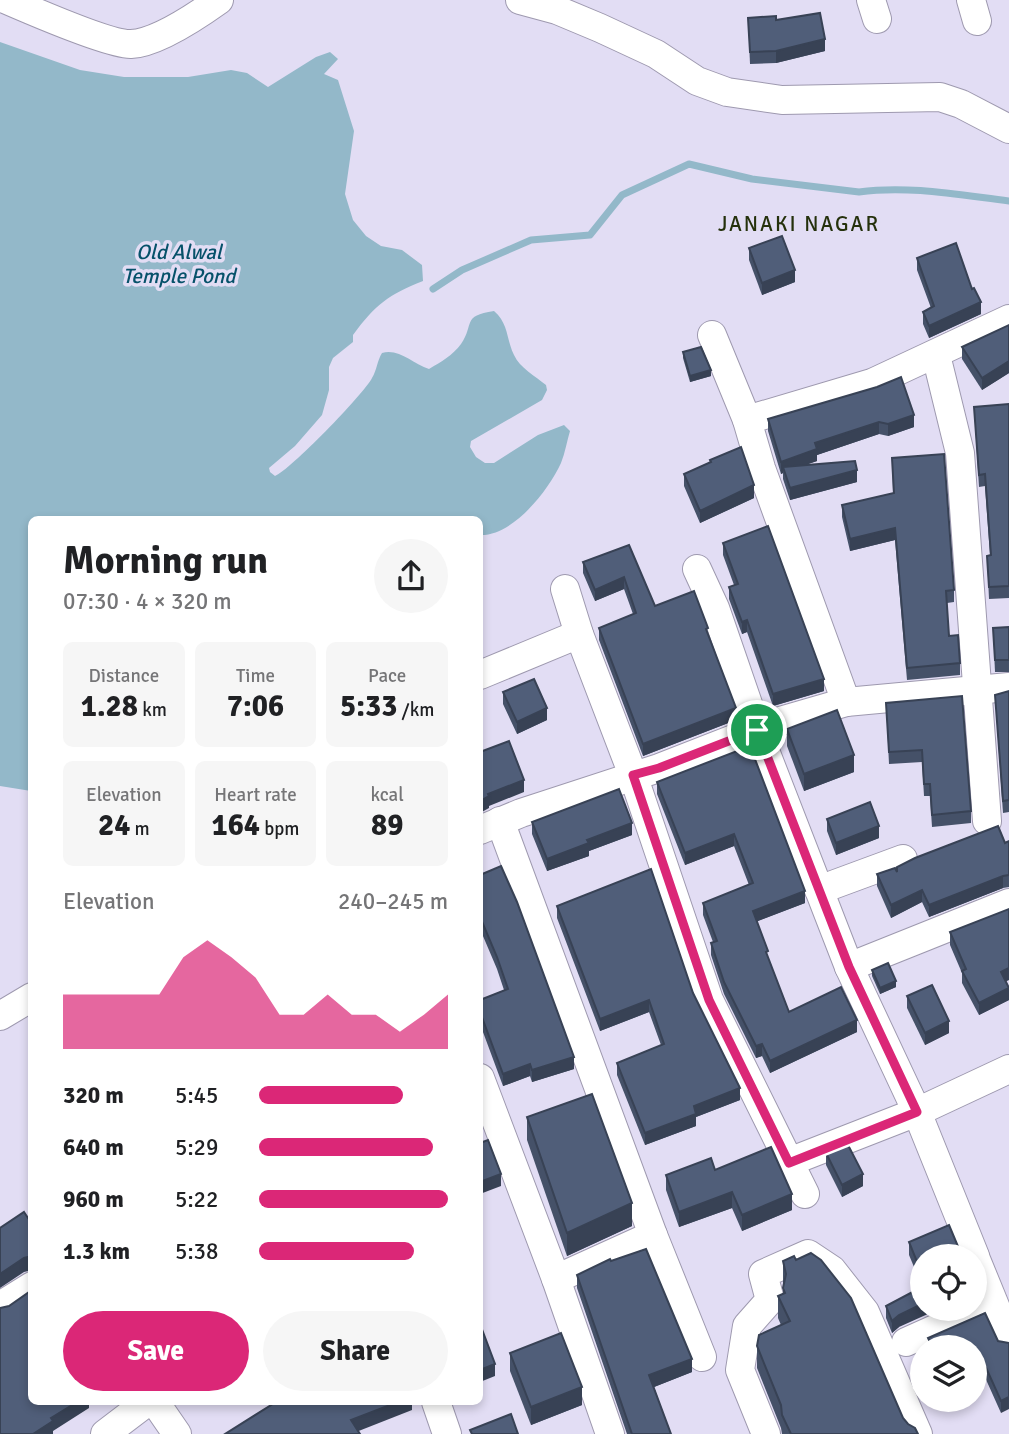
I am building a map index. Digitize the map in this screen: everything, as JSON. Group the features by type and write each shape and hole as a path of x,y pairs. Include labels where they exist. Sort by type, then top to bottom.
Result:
{"street":[{"path":"7,0 103,37 131,44 167,33 219,0"},
{"path":"520,0 557,10 600,28 656,54 696,81 727,92 782,100 940,97 961,104 1009,129"},
{"path":"747,420 872,383 1009,319"},
{"path":"712,335 747,420 761,468 846,702"},
{"path":"936,355 960,453 987,821"},
{"path":"697,569 715,608 757,730 849,967 917,1112 970,1244"},
{"path":"565,589 579,634 633,775 709,1000 805,1194"},
{"path":"483,674 579,634"},
{"path":"702,1357 490,826 659,768 757,730 846,702 1009,687"},
{"path":"819,890 904,859"},
{"path":"849,967 1009,903"},
{"path":"0,1016 28,999"},
{"path":"789,1163 917,1112 1009,1069"},
{"path":"483,1086 556,1279 610,1434"},
{"path":"556,1279 653,1235"},
{"path":"766,1434 740,1370 747,1326 770,1300 763,1274 808,1254 832,1270 865,1312 918,1434"},
{"path":"0,1306 28,1288"},
{"path":"987,1288 1009,1340"},
{"path":"906,1342 993,1303"},
{"path":"105,1434 143,1405"},
{"path":"157,1405 177,1434"},
{"path":"437,1405 447,1434"}],"water":[{"name":"Old Alwal Temple Pond","path":"0,42 80,70 124,77 188,77 231,70 247,73 268,87 316,57 330,52 338,59 324,74 338,80 354,131 345,194 353,220 366,236 381,246 402,250 422,265 423,281 392,296 376,308 353,335 353,342 333,358 329,367 329,390 322,415 295,446 269,468 270,472 275,476 283,471 341,415 372,378 382,353 400,355 429,369 458,348 473,318 494,311 505,326 517,360 546,385 547,390 542,400 471,441 470,447 476,457 485,463 494,463 538,435 564,425 570,431 561,463 548,486 528,510 505,528 483,534 483,516 28,516 28,791 0,786"}],"building":[{"path":"820,13 825,39 776,51 750,52 748,18 776,16 776,20"},
{"path":"782,236 795,270 762,283 749,248"},
{"path":"956,243 972,289 974,288 981,302 929,326 923,312 934,306 917,258"},
{"path":"1009,325 1009,361 982,378 962,347"},
{"path":"701,347 711,370 690,376 683,352"},
{"path":"901,377 914,415 888,424 879,422 815,443 817,449 781,462 768,419 877,387"},
{"path":"1009,404 1009,586 989,587 987,556 991,555 985,474 979,475 974,407"},
{"path":"741,447 754,485 700,511 684,474"},
{"path":"944,454 954,590 946,591 949,636 958,635 960,663 907,668 895,528 850,539 842,505 894,493 892,458"},
{"path":"855,461 857,470 790,488 783,467"},
{"path":"768,526 824,679 773,694 747,620 742,622 729,587 738,584 723,543"},
{"path":"629,545 655,606 694,591 736,708 643,744 599,628 636,613 624,577 595,590 583,562"},
{"path":"1009,627 1009,660 995,660 993,628"},
{"path":"534,679 547,708 517,722 503,692"},
{"path":"1009,691 1009,800 1003,801 995,695"},
{"path":"962,696 971,811 932,815 930,784 924,784 922,750 889,752 886,703"},
{"path":"837,710 854,755 804,774 787,729"},
{"path":"509,741 524,780 488,794 483,799 483,751"},
{"path":"750,746 805,891 753,911 789,1012 841,987 857,1020 770,1061 762,1044 756,1046 724,982 711,943 717,941 703,903 753,883 734,834 685,853 657,782"},
{"path":"619,789 632,823 547,859 532,822"},
{"path":"870,802 879,826 836,843 827,819"},
{"path":"998,826 1005,843 1009,841 1009,875 929,905 922,890 891,905 877,874 895,868 897,872 897,867 915,858"},
{"path":"501,866 574,1057 532,1070 530,1064 503,1074 483,1020 483,999 508,989 483,924 483,874"},
{"path":"651,869 693,993 740,1088 694,1106 696,1114 645,1133 617,1063 664,1044 649,1000 600,1019 557,906"},
{"path":"1009,909 1009,968 1001,972 1009,988 979,1003 962,971 966,969 950,932"},
{"path":"888,963 896,981 880,988 872,970"},
{"path":"932,985 949,1021 925,1033 907,996"},
{"path":"592,1094 632,1203 567,1233 527,1117"},
{"path":"488,1140 501,1174 483,1181 483,1142"},
{"path":"848,1145 863,1174 842,1185 826,1153"},
{"path":"771,1147 792,1194 742,1215 732,1192 679,1212 666,1175 711,1158 715,1170"},
{"path":"24,1212 28,1218 28,1257 0,1274 0,1228"},
{"path":"949,1225 957,1244 910,1244 909,1242"},
{"path":"646,1249 692,1359 649,1375 671,1434 632,1434 577,1275 610,1259 611,1261"},
{"path":"811,1253 821,1260 851,1298 903,1418 918,1434 791,1434 757,1346 759,1335 790,1321 778,1296 785,1293 783,1288 786,1274 783,1261 794,1256 796,1260"},
{"path":"28,1293 28,1405 72,1405 51,1418 53,1421 33,1434 0,1434 0,1308 9,1306"},
{"path":"910,1293 910,1310 892,1321 886,1306"},
{"path":"987,1317 998,1341 1009,1343 1009,1397 1001,1401 987,1370 987,1335 935,1335 967,1321 987,1321"},
{"path":"483,1332 495,1364 483,1369"},
{"path":"561,1333 582,1387 531,1407 510,1353"},
{"path":"271,1405 390,1405 351,1420 360,1434 225,1434"},
{"path":"511,1414 518,1434 472,1434 470,1430"}],"waterway":[{"path":"433,289 462,270 531,240 590,235 622,195 689,164 752,179 859,192 915,190 1009,201"}],"district":[{"name":"JANAKI NAGAR","path":"799,224"}],"route":[{"path":"757,730 849,967 917,1112 789,1163 709,1000 633,775 659,768 757,730"}]}
